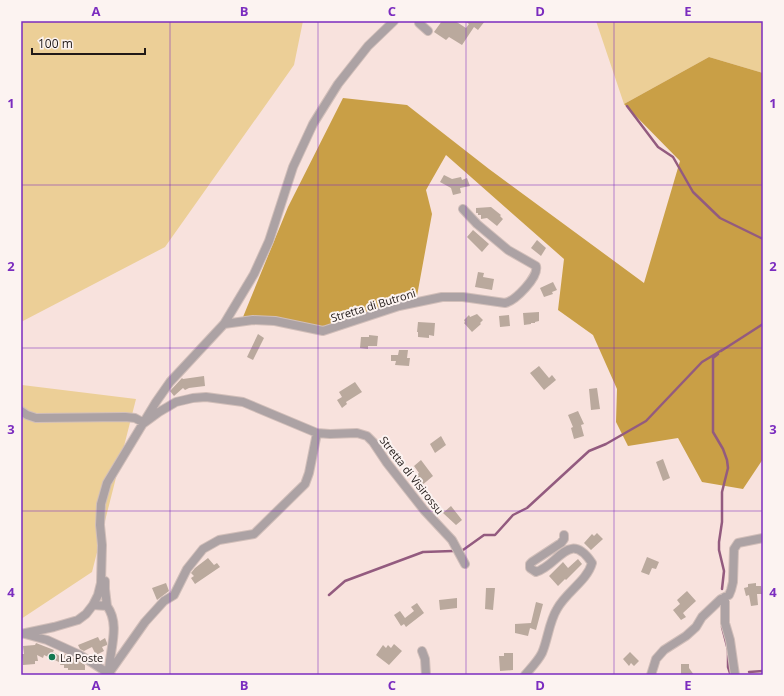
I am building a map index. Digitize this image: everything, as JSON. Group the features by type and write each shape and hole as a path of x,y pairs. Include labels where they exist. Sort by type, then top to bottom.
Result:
{"street":[{"path":"23,634 78,620 86,614 93,605 98,595 101,583 101,504 107,483 156,402 170,382 224,324 254,274 270,241 293,168 313,124 343,78 368,46 394,21"},
{"path":"420,21 419,23 428,31"},
{"name":"Stretta di Butroni","path":"224,324 253,320 274,321 324,331 399,306 442,297 505,303 510,302 526,287 536,273 536,266 508,250 477,224 463,209"},
{"name":"Stretta di Visirossu","path":"144,423 176,402 206,397 243,402 317,432 330,434 357,433 368,436 424,510 452,540 465,564"},
{"path":"21,411 36,418 125,417 135,418 144,423"},
{"path":"109,674 145,622 164,601 174,595 187,569 203,549 219,540 254,534 305,484 309,473 317,432"},
{"path":"525,675 542,653 556,609 590,570 592,563 590,559 578,549 573,548 567,549 542,570 536,572 530,568 530,564 532,562 561,543 564,539 564,535"},
{"path":"651,675 656,659 664,650 691,632 702,617 729,595 733,582 735,545 738,542 763,538"},
{"path":"102,570 106,577 105,589 107,606 111,612 113,630 109,674"},
{"path":"725,597 725,623 730,640 735,675"},
{"path":"93,605 107,606"},
{"path":"23,634 47,640 80,655 109,674"},
{"path":"422,651 425,659 426,675"}],"shaded area":[{"path":"21,21 303,21 294,65 165,247 21,322"},
{"path":"596,21 763,21 763,73 709,57 624,104"},
{"path":"709,57 763,73 763,459 743,489 702,482 678,438 628,446 616,422 617,389 593,335 558,310 564,259 446,155 426,190 432,214 417,296 322,327 271,317 243,317 288,207 343,98 407,105 489,169 644,283 680,161 624,104"},
{"path":"21,379 22,385 136,399 92,572 21,619"}],"building":[{"path":"442,21 455,21 466,28 469,24 465,21 485,21 478,30 474,27 462,45 449,37 446,40 434,32"},
{"path":"444,175 452,179 461,177 462,180 467,178 470,186 460,188 461,193 453,195 451,188 440,182"},
{"path":"491,207 501,215 500,216 503,219 497,226 487,218 481,219 481,215 476,213 476,208"},
{"path":"473,230 489,244 482,252 467,237"},
{"path":"537,240 546,248 541,256 531,248"},
{"path":"478,272 484,273 483,277 494,279 492,290 475,287"},
{"path":"553,282 557,290 552,292 553,294 544,297 540,288"},
{"path":"539,312 539,321 524,325 523,313"},
{"path":"477,314 483,320 480,323 481,324 472,332 464,323 464,320 469,315 470,317"},
{"path":"509,315 510,326 500,327 499,316"},
{"path":"418,322 435,323 434,336 429,335 429,338 418,337"},
{"path":"258,334 264,338 253,360 247,357"},
{"path":"369,335 378,336 377,346 368,346 368,349 360,348 361,337 369,337"},
{"path":"399,350 408,350 407,358 410,358 409,366 395,365 396,361 391,361 391,355 398,355"},
{"path":"539,366 549,378 552,375 556,380 544,390 530,373"},
{"path":"204,376 205,386 185,390 183,388 174,396 170,391 182,378"},
{"path":"355,382 362,392 346,402 347,404 342,408 337,400 342,397 339,392"},
{"path":"597,388 600,409 591,410 589,389"},
{"path":"578,411 584,424 581,425 584,436 574,439 571,428 573,427 568,415"},
{"path":"441,436 446,445 435,453 430,444"},
{"path":"663,459 670,478 663,481 656,462"},
{"path":"421,460 433,476 421,486 414,477 419,473 414,466"},
{"path":"451,506 462,520 456,525 443,513"},
{"path":"597,533 603,539 591,550 584,543 592,534 594,536"},
{"path":"647,557 659,562 656,569 652,568 649,575 641,572"},
{"path":"208,558 214,565 217,563 220,567 195,584 191,578 194,576 191,573"},
{"path":"578,559 582,564 558,586 549,576 563,562 568,568"},
{"path":"166,583 169,591 157,600 152,588"},
{"path":"756,583 756,586 761,586 762,594 757,594 758,605 751,606 749,595 746,596 744,588 748,587 748,584"},
{"path":"486,588 495,588 493,610 485,609"},
{"path":"687,591 696,601 683,613 686,617 681,620 673,610 680,604 677,600"},
{"path":"457,598 457,608 440,610 439,600"},
{"path":"536,602 543,604 536,630 530,628 528,636 515,633 515,624 531,623"},
{"path":"417,603 424,613 406,627 404,624 401,626 394,615 400,611 405,618 414,611 411,607"},
{"path":"98,637 100,641 105,638 107,645 102,647 104,651 96,655 92,647 84,651 80,649 78,645"},
{"path":"36,643 54,650 53,652 63,658 65,654 77,660 85,665 85,670 68,670 68,668 64,668 64,665 60,665 61,663 44,655 43,658 37,655 38,661 35,661 35,664 23,665 23,646 35,645"},
{"path":"394,644 402,651 389,665 376,655 383,645 386,648 388,645 391,648"},
{"path":"630,652 639,661 634,666 631,663 629,666 623,659"},
{"path":"504,653 513,653 513,670 500,671 499,656 504,656"},
{"path":"681,664 689,664 689,668 694,675 681,675"}],"waterway":[{"path":"627,106 658,147 673,157 693,192 720,218 763,239"},
{"path":"721,351 763,324"},
{"path":"462,550 484,535 495,535 513,515 527,508 589,451 606,444 646,421 702,362 722,350"},
{"path":"718,354 713,358 713,432 723,449 728,468 722,492 722,522 719,542 719,550 724,571 722,589"},
{"path":"329,595 345,581 423,552 453,551"},
{"path":"722,627 728,650 728,667 730,673"},
{"path":"749,672 763,671"}],"place":[{"name":"La Poste","path":"52,657"}]}
